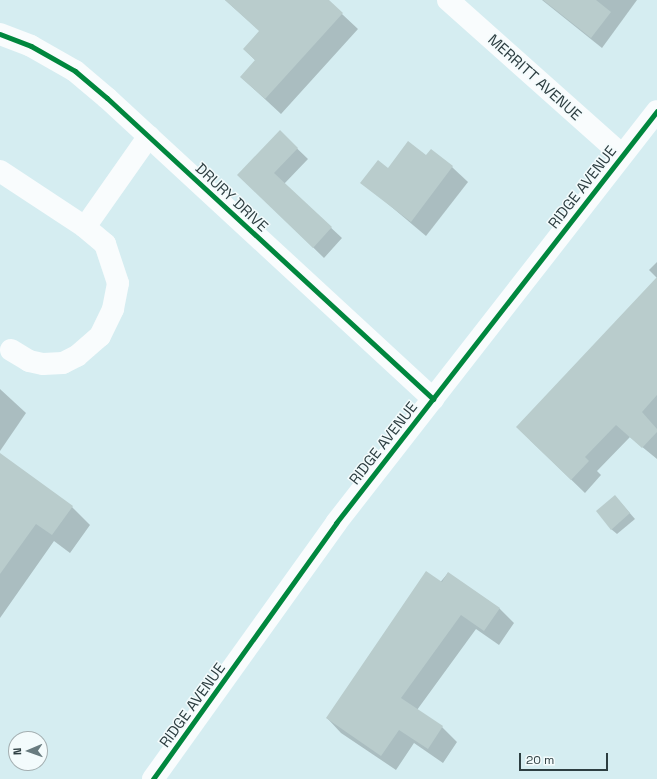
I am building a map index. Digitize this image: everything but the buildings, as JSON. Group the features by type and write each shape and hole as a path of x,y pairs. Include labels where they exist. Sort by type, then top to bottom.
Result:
{"street":[{"name":"MERRITT AVENUE","path":"448,0 622,155"},
{"name":"DRURY DRIVE","path":"0,34 32,46 75,71 149,136 433,398"},
{"name":"RIDGE AVENUE","path":"154,779 336,523 657,111"},
{"path":"85,227 149,136"},
{"path":"0,171 85,227 105,244 118,283 113,309 100,336 77,356 63,363 43,364 29,360 11,350"}],"cycle path":[{"path":"0,34 31,46 75,71 107,98 433,399"},
{"path":"153,779 336,523 657,111"}]}
